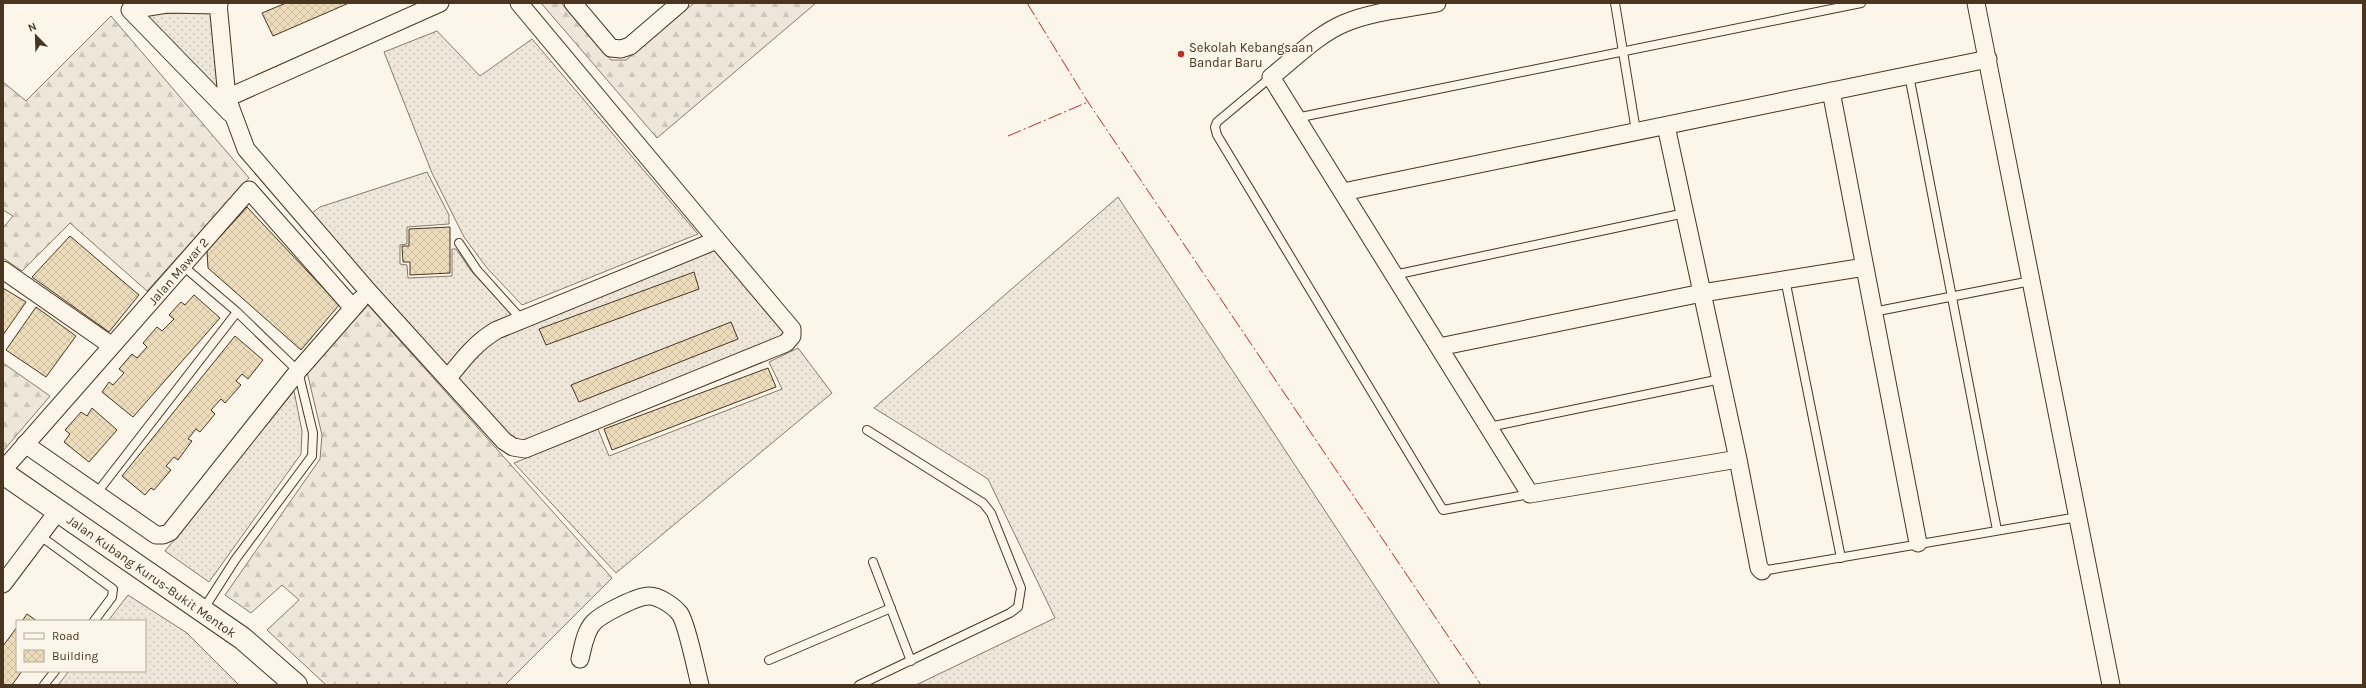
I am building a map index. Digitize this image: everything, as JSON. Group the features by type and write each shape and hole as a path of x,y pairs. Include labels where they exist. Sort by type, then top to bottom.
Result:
{"main road":[{"name":"Jalan Kubang Kurus-Bukit Mentok","path":"3,473 242,638 296,685"}],"street":[{"path":"227,98 440,3"},
{"path":"233,116 130,10 167,4 219,4 227,98 233,116 240,138 254,159 368,291 504,441 513,448 525,449 786,343 792,336 792,329 519,3"},
{"path":"573,3 611,48 621,49 630,46 680,3"},
{"path":"1438,3 1344,23 1327,33 1271,77 1530,494 1738,459"},
{"path":"1976,3 2111,685"},
{"path":"1342,192 1988,59"},
{"path":"1831,92 1918,543"},
{"path":"1666,126 1738,459 1759,568 1762,572"},
{"name":"Jalan Mawar 2","path":"3,470 249,190 353,308"},
{"path":"448,378 472,348 484,337 717,240"},
{"path":"1439,347 1702,293 1865,266"},
{"path":"3,270 112,346"},
{"path":"25,444 156,535 163,535 170,532 298,371 368,291"},
{"path":"3,584 58,511"},
{"path":"580,659 586,635 594,622 619,607 649,596 663,601 681,615 700,685"}],"lane":[{"path":"1615,3 1636,132"},
{"path":"1296,118 1861,3"},
{"path":"1909,75 1997,530"},
{"path":"1271,77 1217,122 1215,128 1217,135 1443,510 1530,494"},
{"path":"1394,276 1685,213"},
{"path":"459,243 477,270 522,320"},
{"path":"183,266 237,312 298,371 313,432 312,456 235,560 203,610"},
{"path":"1786,279 1841,558"},
{"path":"1873,312 2031,281"},
{"path":"96,494 237,312"},
{"path":"1489,428 1721,379"},
{"path":"859,685 1010,613 1018,607 1022,588 991,513 983,503 867,430"},
{"path":"1762,572 1918,543 2078,517"},
{"path":"40,535 113,589 112,597 95,620"},
{"path":"873,562 911,660"},
{"path":"769,660 891,608"},
{"path":"44,685 54,672"}],"green space":[{"path":"541,3 561,3 611,60 626,60 694,3 816,3 657,138"},
{"path":"212,12 219,92 143,14"},
{"path":"111,16 249,178 147,291 70,223 22,271 3,258 3,228 13,216 3,210 3,82 26,101"},
{"path":"437,31 480,76 532,39 698,234 522,305 487,268 464,237 432,173 384,52"},
{"path":"427,172 449,215 449,224 407,227 407,244 400,245 400,264 407,265 408,278 452,276 452,249 456,249 472,272 514,317 447,371 308,216 320,207"},
{"path":"1118,197 1440,685 916,685 1055,618 988,479 874,408"},
{"path":"716,247 786,329 785,335 525,445 515,443 454,377 488,340"},
{"path":"368,305 612,578 505,685 326,685 267,630 299,600 282,585 251,613 225,595 320,459 322,435 307,372"},
{"path":"798,348 832,393 616,573 514,463 598,429 609,456 782,389 769,362"},
{"path":"3,363 50,396 4,450 3,449"},
{"path":"294,391 302,431 301,454 209,582 165,551"},
{"path":"128,595 187,633 239,685 58,685 68,672 146,672 146,620 109,620"}],"building":[{"path":"286,3 349,3 273,36 262,13"},
{"path":"247,207 339,305 301,350 208,268 207,251"},
{"path":"450,227 450,273 410,275 410,262 403,262 402,246 409,246 409,229"},
{"path":"70,236 139,295 109,332 32,277"},
{"path":"694,272 699,289 546,345 539,329"},
{"path":"3,288 26,302 3,335"},
{"path":"194,295 220,318 133,417 102,392 109,382 113,385 124,373 119,369 132,354 137,358 147,347 143,343 157,327 162,331 174,319 169,315 181,302 185,305"},
{"path":"36,307 76,336 46,377 6,350"},
{"path":"731,322 738,339 579,402 571,385"},
{"path":"235,336 263,360 248,379 242,374 236,381 241,385 225,403 221,399 211,410 215,414 200,432 196,429 188,439 192,441 178,460 174,457 166,466 171,470 154,490 151,488 145,495 122,476"},
{"path":"768,368 776,387 612,450 604,429"},
{"path":"92,408 117,430 89,462 64,442 70,434 65,430 81,412 87,416"},
{"path":"27,614 36,620 23,620"},
{"path":"16,628 16,672 21,672 12,685 3,685 3,646"}],"power":[{"path":"1027,3 1088,102 1481,685"},
{"path":"1008,136 1088,102"}],"place":[{"name":"Sekolah Kebangsaan Bandar Baru","path":"1181,54"}]}
